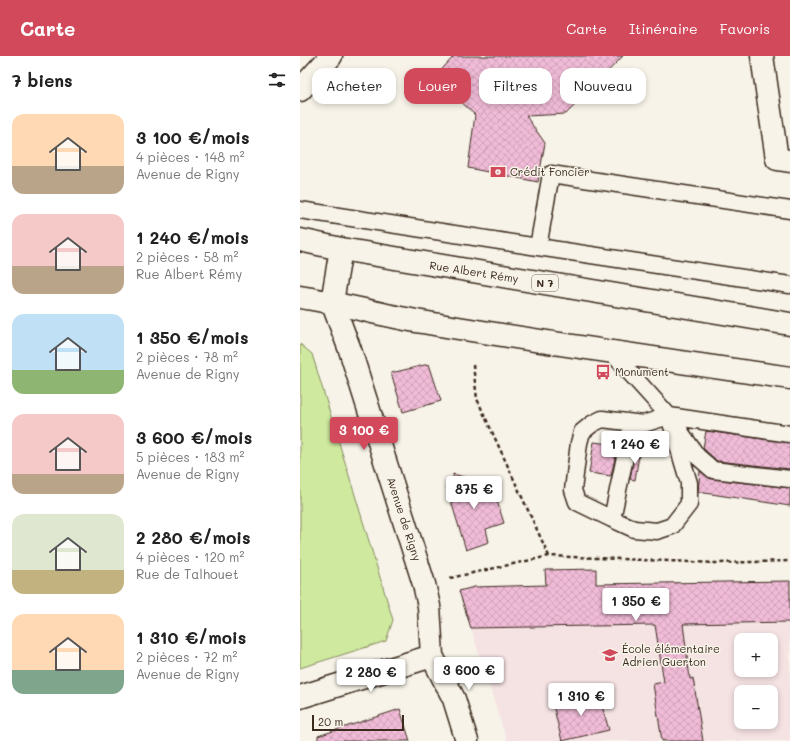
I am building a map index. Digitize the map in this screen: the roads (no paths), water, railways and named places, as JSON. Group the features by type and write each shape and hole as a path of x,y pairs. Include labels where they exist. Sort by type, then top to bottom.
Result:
{"main road":[{"path":"300,90 331,56"},
{"path":"762,56 777,159 790,161"},
{"name":"Rue Albert Rémy","path":"300,240 341,249 790,324"},
{"name":"Avenue de Rigny","path":"341,249 332,302 352,358 424,584 429,606 432,656 454,699 467,741"},
{"path":"300,297 332,302 414,320 612,353 790,378"},
{"path":"300,697 432,656"}],"lane":[{"path":"538,247 550,174 790,210"},
{"path":"300,210 790,285"},
{"path":"612,353 669,416 697,456 713,470 790,479"},
{"path":"643,424 602,419 592,424 582,432 579,443 573,490 577,502 634,529 657,531 672,526 689,504 689,483 669,416"},
{"path":"612,519 630,433 643,424 669,416 790,434"}],"place":[{"name":"Crédit Foncier","path":"498,172"},
{"name":"Monument","path":"603,372"},
{"name":"École élémentaire Adrien Guerton","path":"610,655"}]}
